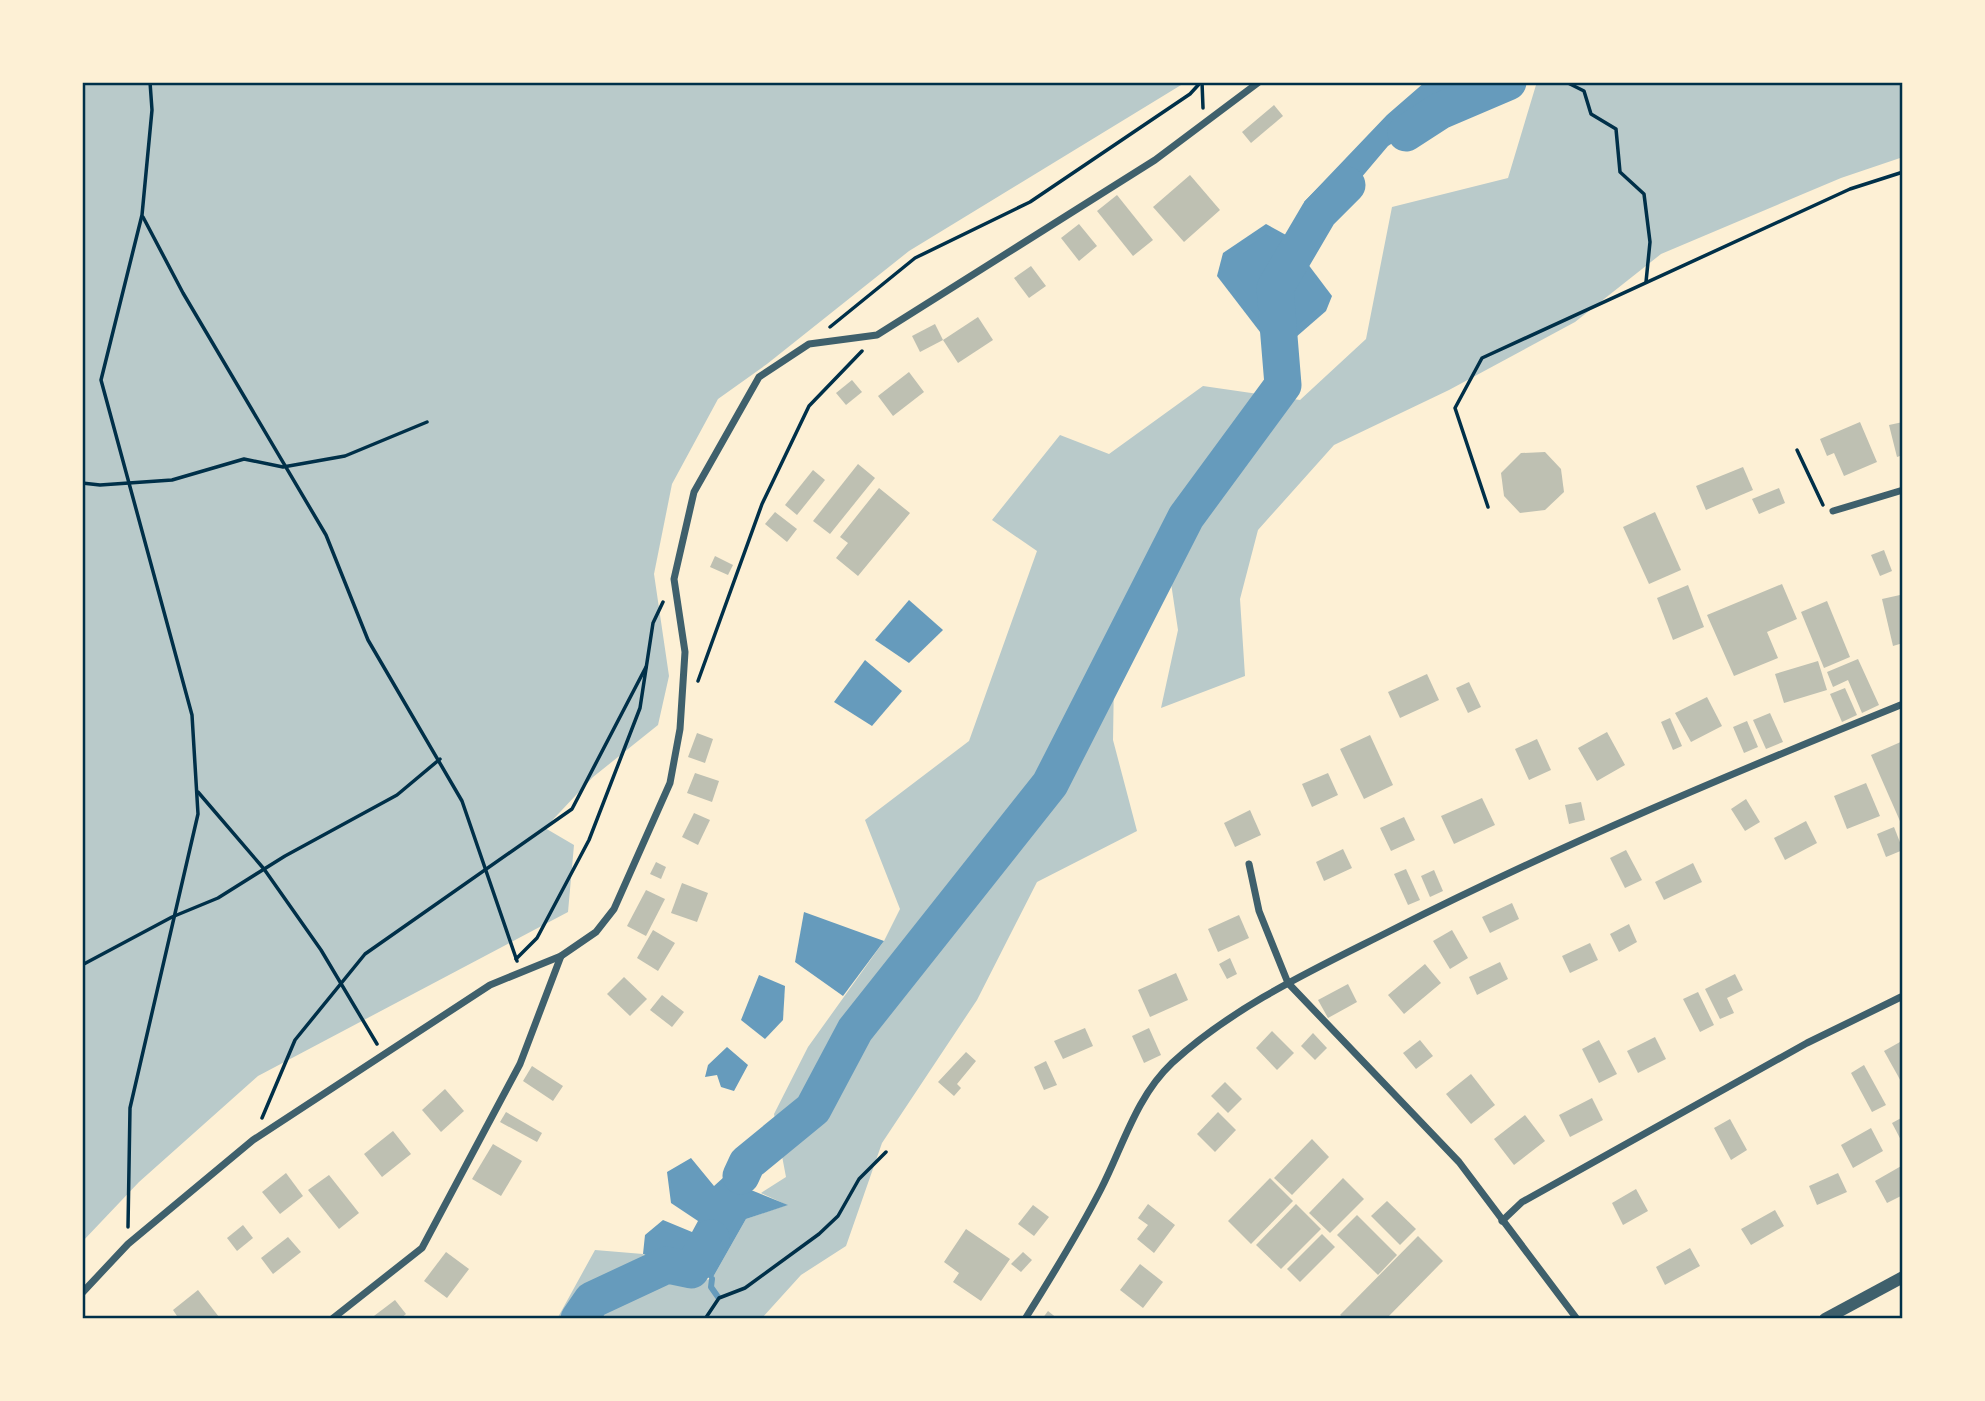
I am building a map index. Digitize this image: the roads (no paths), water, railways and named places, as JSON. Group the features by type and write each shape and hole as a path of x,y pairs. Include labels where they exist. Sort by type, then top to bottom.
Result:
{"street":[{"path":"82,1293 128,1244 253,1140 489,985 561,956 596,932 614,909 670,783 680,729 685,652 674,579 694,492 759,377 809,344 877,335 1155,160 1259,82"},
{"path":"1833,511 1903,490"},
{"path":"1025,1319 1077,1237 1138,1107 1171,1064 1212,1032 1288,983 1466,893 1700,786 1903,704"},
{"path":"1249,864 1259,911 1288,983 1459,1162 1577,1319"},
{"path":"332,1319 422,1248 520,1064 561,956"},
{"path":"1502,1221 1522,1202 1807,1043 1903,996"},
{"path":"1825,1319 1903,1277"}],"water":[{"path":"1425,82 1486,82 1388,146 1322,224 1308,222 1304,202 1387,115"},
{"path":"1266,224 1286,235 1332,296 1326,311 1288,344 1270,345 1217,276 1223,253"},
{"path":"909,600 943,630 909,663 875,640"},
{"path":"865,660 902,691 872,726 834,702"},
{"path":"804,912 884,941 843,996 795,962"},
{"path":"759,975 785,986 783,1020 765,1039 741,1020"},
{"path":"727,1047 748,1065 734,1091 721,1087 717,1075 705,1077 708,1065"},
{"path":"775,1131 772,1154 746,1188 788,1205 746,1219 712,1279 643,1254 645,1235 663,1220 692,1232 698,1221 671,1203 667,1172 691,1158 714,1186"}],"waterway":[{"path":"1406,133 1440,111 1508,82"},
{"path":"741,1176 747,1163 813,1109 855,1030 1050,784 1186,517 1283,385 1275,288 1319,213 1347,185"},
{"path":"579,1319 592,1300 667,1265 691,1270 711,1238"},
{"path":"712,1279 711,1287 718,1297"}]}
